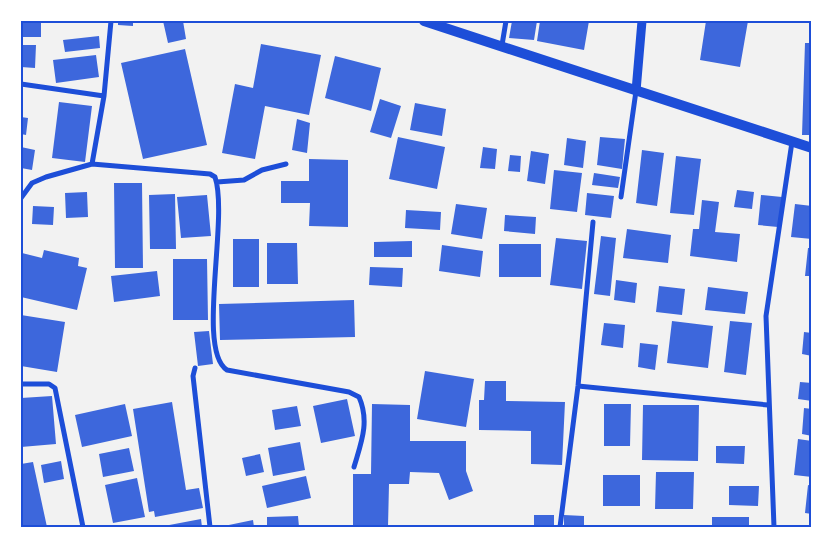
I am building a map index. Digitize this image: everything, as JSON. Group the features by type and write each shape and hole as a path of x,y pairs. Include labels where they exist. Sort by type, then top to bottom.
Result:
{"main road":[{"path":"424,21 636,91 791,146 812,148"}],"street":[{"path":"92,164 104,96 111,21"},
{"path":"502,46 506,21"},
{"path":"621,197 636,91 642,21"},
{"path":"21,84 104,96"},
{"path":"774,527 766,316 791,146"},
{"path":"21,198 32,183 92,164 210,174 215,177 219,198 218,257 212,332 220,364 227,370 349,392 359,397 365,419 364,434 354,467"},
{"path":"217,182 244,180 262,170 286,164"},
{"path":"560,527 578,386 593,222"},
{"path":"195,368 193,376 210,527"},
{"path":"21,384 49,384 55,388 83,527"},
{"path":"578,386 768,405"}],"building":[{"path":"21,21 41,21 41,37 21,37"},
{"path":"118,21 133,21 133,26 118,25"},
{"path":"163,21 183,21 186,39 168,43"},
{"path":"512,21 537,21 534,40 509,38"},
{"path":"540,21 589,21 584,50 537,41"},
{"path":"706,21 748,21 740,67 700,60"},
{"path":"99,36 100,48 65,52 63,40"},
{"path":"805,43 812,43 812,135 802,135"},
{"path":"261,44 321,55 309,115 265,106 255,159 222,153 235,84 253,88"},
{"path":"21,45 36,45 35,68 21,67"},
{"path":"185,49 207,145 143,159 121,63"},
{"path":"96,55 99,77 56,83 53,60"},
{"path":"335,56 381,68 371,111 325,98"},
{"path":"380,99 401,106 391,138 370,132"},
{"path":"59,102 92,106 85,162 52,158"},
{"path":"415,103 446,109 442,136 410,130"},
{"path":"21,117 28,118 26,135 21,134"},
{"path":"297,119 310,123 307,153 292,150"},
{"path":"398,137 445,147 437,189 389,179"},
{"path":"600,137 625,139 622,169 597,165"},
{"path":"567,138 586,141 583,168 564,165"},
{"path":"21,147 35,150 32,170 21,168"},
{"path":"483,147 497,149 495,169 480,168"},
{"path":"642,150 664,153 657,206 636,203"},
{"path":"531,151 549,154 545,184 527,181"},
{"path":"510,155 521,156 520,172 508,171"},
{"path":"676,156 701,159 694,215 670,213"},
{"path":"309,159 348,160 348,227 309,226 310,203 281,203 281,181 309,181"},
{"path":"554,170 582,173 577,212 550,209"},
{"path":"594,173 620,177 618,188 592,185"},
{"path":"114,183 142,183 143,268 115,268"},
{"path":"737,190 754,192 752,209 734,207"},
{"path":"87,192 88,217 66,218 65,193"},
{"path":"587,193 614,196 611,218 585,215"},
{"path":"175,194 176,249 150,249 149,195"},
{"path":"207,195 211,236 181,238 177,197"},
{"path":"761,195 782,197 778,227 758,225"},
{"path":"702,200 719,202 715,232 740,234 737,262 690,256 693,229 699,229"},
{"path":"456,204 487,208 482,239 451,234"},
{"path":"795,204 812,206 812,239 791,237"},
{"path":"33,206 54,207 53,225 32,224"},
{"path":"406,210 441,212 440,230 405,228"},
{"path":"505,215 536,217 535,234 504,231"},
{"path":"627,229 671,235 668,263 623,258"},
{"path":"601,236 616,238 610,296 594,294"},
{"path":"556,238 587,241 582,289 550,285"},
{"path":"233,239 259,239 259,287 233,287"},
{"path":"412,241 412,257 374,257 374,242"},
{"path":"267,243 297,243 298,284 267,284"},
{"path":"499,244 541,244 541,277 499,277"},
{"path":"442,245 483,251 480,277 439,271"},
{"path":"808,248 812,248 812,276 805,276"},
{"path":"44,250 79,258 78,266 87,268 77,310 21,297 22,253 42,258"},
{"path":"173,259 207,259 208,320 173,320"},
{"path":"370,267 403,268 402,287 369,285"},
{"path":"157,271 160,296 114,302 111,276"},
{"path":"616,280 637,283 635,303 614,300"},
{"path":"659,286 685,289 682,315 656,312"},
{"path":"708,287 748,292 745,314 705,310"},
{"path":"354,300 355,337 220,340 219,304"},
{"path":"21,315 65,322 57,372 21,366"},
{"path":"672,321 713,326 708,368 667,363"},
{"path":"730,321 752,323 746,375 724,372"},
{"path":"604,323 625,325 623,348 601,345"},
{"path":"209,331 213,364 198,366 194,332"},
{"path":"804,332 812,333 812,356 802,354"},
{"path":"640,343 658,345 655,370 638,367"},
{"path":"425,371 474,379 466,427 417,419"},
{"path":"485,381 506,381 506,401 565,402 562,465 531,464 531,431 479,430 479,400 484,400"},
{"path":"800,382 812,383 812,401 798,399"},
{"path":"52,396 56,444 21,447 21,398"},
{"path":"347,399 355,436 321,443 313,406"},
{"path":"172,402 186,490 199,488 203,508 155,517 154,511 149,512 133,409"},
{"path":"125,404 132,436 82,447 75,415"},
{"path":"372,404 410,405 410,441 466,441 466,471 473,491 449,500 439,473 410,472 409,484 389,484 388,527 353,527 353,474 371,474"},
{"path":"604,404 631,404 630,446 604,446"},
{"path":"643,405 699,405 698,461 642,460"},
{"path":"297,406 301,426 275,430 272,410"},
{"path":"804,408 812,409 812,436 802,434"},
{"path":"798,439 812,441 812,477 794,475"},
{"path":"300,442 305,470 273,476 268,448"},
{"path":"716,446 745,446 744,464 716,463"},
{"path":"129,448 134,471 103,477 99,454"},
{"path":"260,454 264,472 246,476 242,458"},
{"path":"61,461 64,479 44,483 41,465"},
{"path":"33,462 47,527 21,527 21,464"},
{"path":"656,472 694,472 693,509 655,509"},
{"path":"603,475 640,475 640,506 603,506"},
{"path":"306,476 311,498 267,508 262,486"},
{"path":"137,478 145,517 113,523 105,485"},
{"path":"808,485 812,486 812,514 805,513"},
{"path":"729,486 759,486 758,506 729,505"},
{"path":"534,515 554,515 554,527 534,527"},
{"path":"564,515 584,516 584,527 564,527"},
{"path":"298,516 299,527 267,527 267,517"},
{"path":"712,517 749,517 749,527 712,527"},
{"path":"201,519 202,527 164,526"},
{"path":"253,520 254,527 224,527 224,526"}]}
